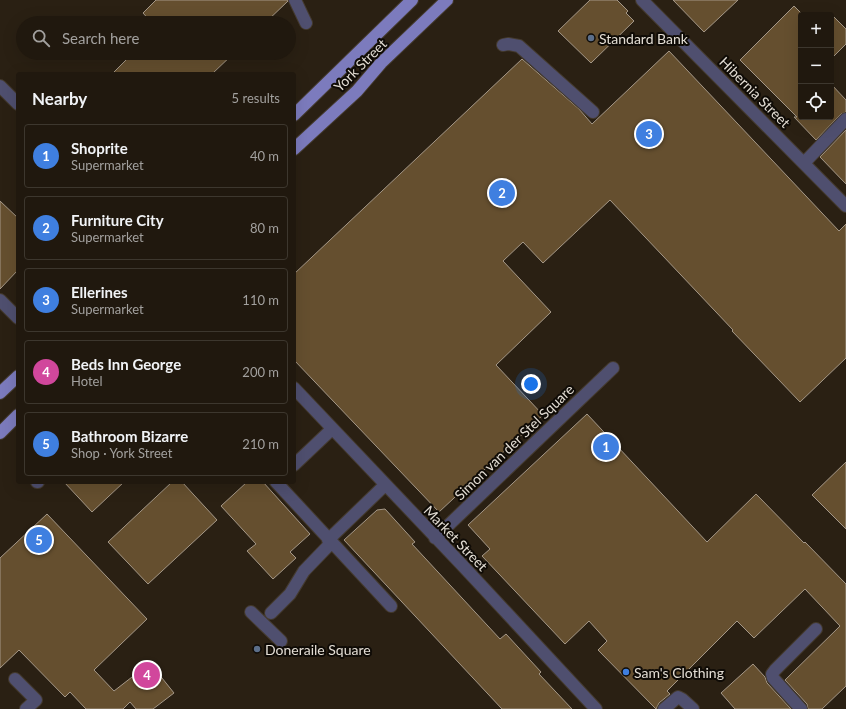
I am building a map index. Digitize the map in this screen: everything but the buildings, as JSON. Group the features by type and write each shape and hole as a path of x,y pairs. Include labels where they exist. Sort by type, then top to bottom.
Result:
{"main road":[{"name":"York Street","path":"296,113 412,0"},
{"name":"York Street","path":"296,147 357,90 381,63 447,0"},
{"path":"0,393 16,378"},
{"path":"0,433 16,417"}],"street":[{"path":"295,0 306,23"},
{"name":"Hibernia Street","path":"642,0 846,206"},
{"path":"503,45 515,44 524,50 593,112"},
{"path":"0,86 16,102"},
{"path":"804,163 846,119"},
{"path":"0,300 16,316"},
{"name":"Simon van der Stel Square","path":"436,538 613,368"},
{"name":"Market Street","path":"296,390 596,709"},
{"path":"296,463 332,429"},
{"path":"278,484 329,542 391,606"},
{"path":"271,613 290,594 304,571 329,542 385,485"},
{"path":"251,612 280,641"},
{"path":"801,709 773,678 772,674 816,629"},
{"path":"15,679 36,700 26,709"},
{"path":"664,709 678,697 684,699 693,709"}],"place":[{"name":"Standard Bank","path":"591,38"},
{"name":"Ellerines","path":"649,134"},
{"name":"Furniture City","path":"502,193"},
{"name":"Shoprite","path":"606,447"},
{"name":"Bathroom Bizarre","path":"39,540"},
{"name":"Doneraile Square","path":"257,649"},
{"name":"Sam's Clothing","path":"626,672"},
{"name":"Beds Inn George","path":"147,675"}]}
